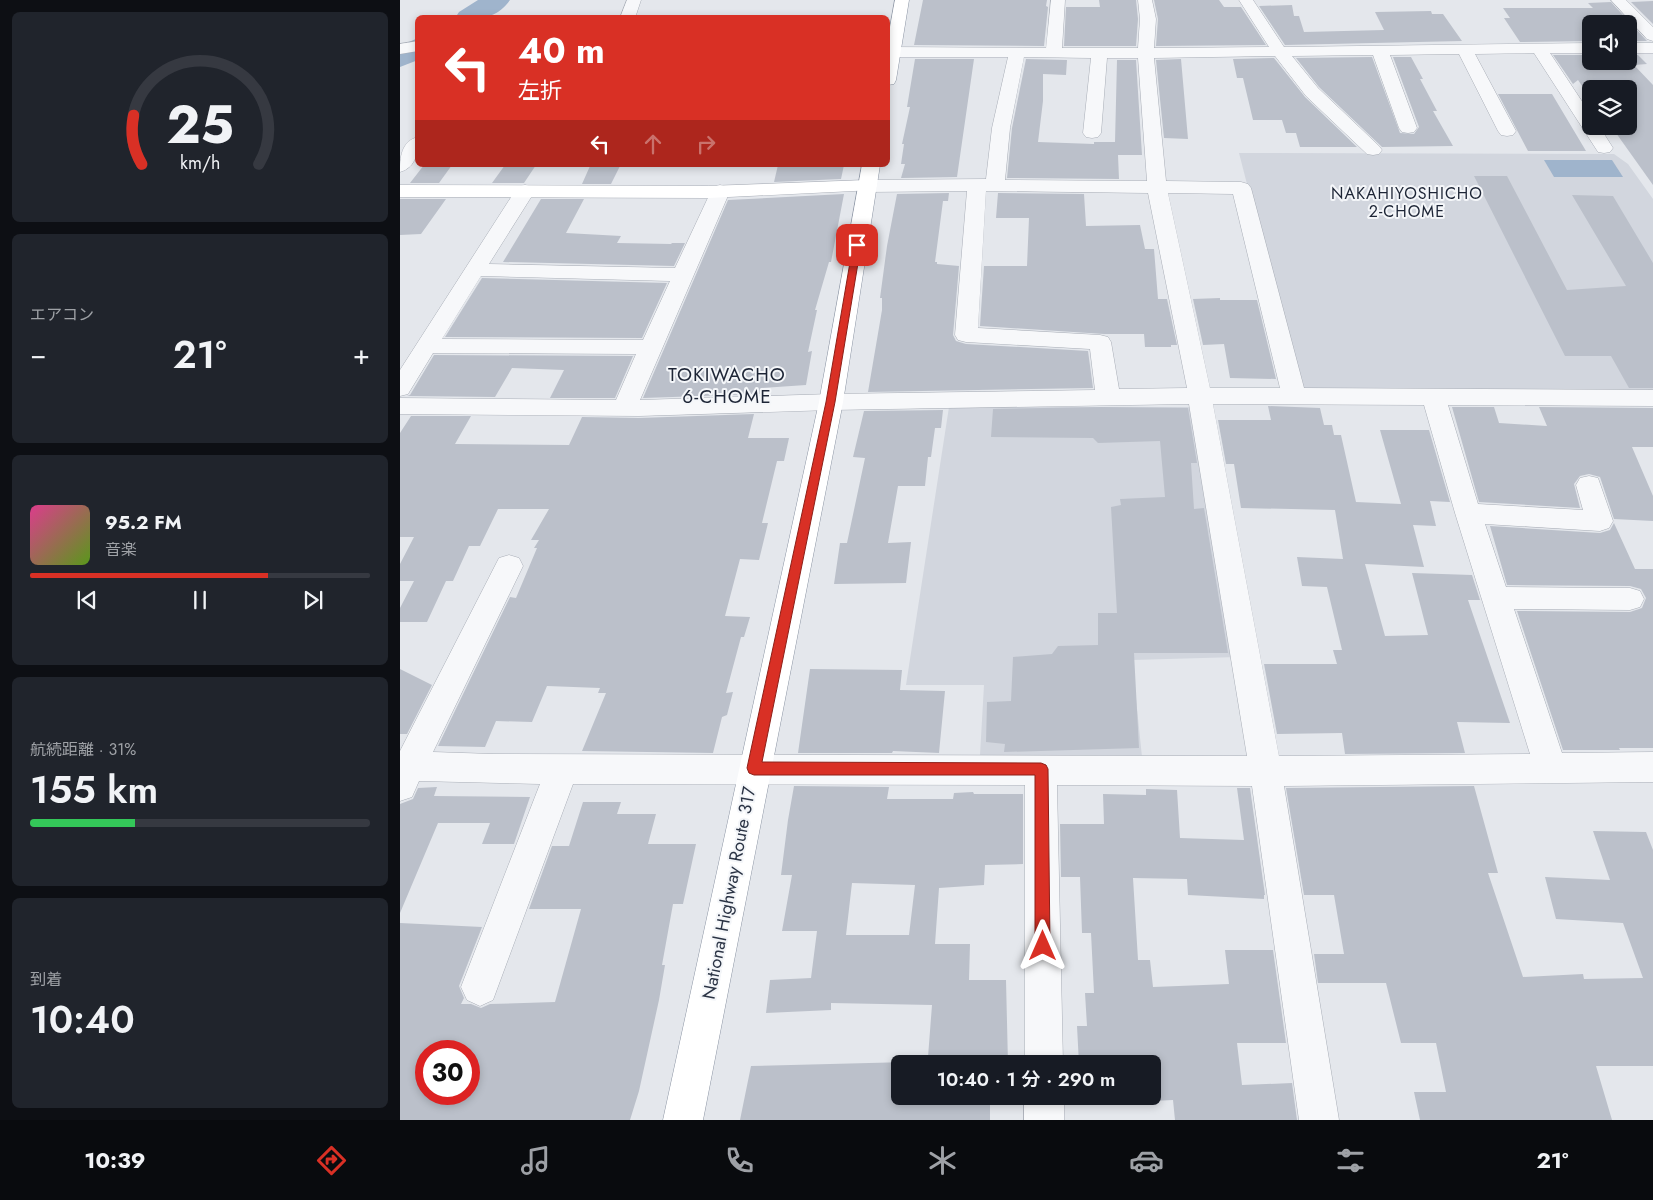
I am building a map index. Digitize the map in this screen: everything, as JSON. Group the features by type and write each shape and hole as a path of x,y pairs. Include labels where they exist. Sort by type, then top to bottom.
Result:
{"main road":[{"path":"890,52 902,0"},
{"path":"400,191 720,191 869,176"},
{"name":"National Highway Route 317","path":"683,1120 830,402 869,176"}],"street":[{"path":"627,15 634,0"},
{"path":"1054,52 1058,0"},
{"path":"1145,0 1148,19 1146,53 1157,188 1200,396 1266,771 1319,1120"},
{"path":"1246,0 1280,52 1312,92 1373,150"},
{"path":"1618,0 1653,36"},
{"path":"400,49 415,46"},
{"path":"1538,48 1604,148"},
{"path":"890,52 1146,53 1582,48"},
{"path":"1637,48 1653,48"},
{"path":"1464,49 1507,131"},
{"path":"1380,50 1408,128"},
{"path":"1017,52 1001,128 986,185 966,335 1100,342 1108,398"},
{"path":"1092,133 1099,53"},
{"path":"400,166 415,146"},
{"path":"869,176 986,185 1241,188 1294,397"},
{"path":"400,388 525,191"},
{"path":"624,408 720,191"},
{"path":"474,270 683,275"},
{"path":"427,346 652,347"},
{"path":"400,406 624,408 830,402 1200,396 1653,398"},
{"path":"1434,398 1468,513 1551,768"},
{"path":"1468,513 1600,521 1589,485"},
{"path":"509,566 403,773 492,769 754,768 1266,771 1653,767"},
{"path":"1497,598 1630,599"},
{"path":"480,988 562,769"},
{"path":"1041,769 1044,1055"},
{"path":"1044,1105 1044,1120"}],"shaded area":[{"path":"1239,153 1614,154 1628,164 1653,199 1653,391 1300,390"},
{"path":"949,407 1195,407 1238,657 1132,660 1142,757 980,755 984,685 906,685"}],"water":[{"path":"1544,160 1612,160 1623,177 1554,177"}],"building":[{"path":"923,0 1047,0 1044,46 914,45"},
{"path":"1099,0 1136,0 1138,19 1136,46 1064,46 1066,7 1100,7"},
{"path":"1154,0 1219,0 1224,7 1241,7 1266,45 1156,46 1158,19"},
{"path":"1653,1 1653,24 1631,2"},
{"path":"1611,2 1623,15 1582,15 1582,41 1520,42 1504,18 1510,18 1503,8 1593,8 1588,3"},
{"path":"1292,5 1294,16 1299,16 1304,32 1384,30 1375,12 1431,11 1432,14 1443,14 1462,41 1285,45 1259,6"},
{"path":"1637,30 1647,41 1637,41"},
{"path":"1553,55 1582,55 1582,70 1637,70 1637,68 1653,85 1653,185 1617,135 1637,135 1637,80 1582,80 1582,86 1578,80 1573,84"},
{"path":"1637,55 1638,55 1647,64 1637,65"},
{"path":"1372,57 1400,133 1414,134 1419,127 1393,57 1411,57 1437,111 1433,111 1453,146 1382,147 1319,87 1296,58"},
{"path":"1274,58 1305,97 1357,147 1300,147 1296,133 1286,133 1282,120 1253,120 1243,78 1237,78 1233,59"},
{"path":"915,59 974,59 957,177 901,178 905,164 901,164 904,144 902,144 910,107 907,107"},
{"path":"1026,59 1067,60 1066,75 1043,74 1043,101 1038,142 1094,144 1094,142 1115,142 1117,60 1136,60 1142,155 1118,155 1119,179 1007,178 1012,128"},
{"path":"1181,59 1188,139 1164,138 1156,60"},
{"path":"1498,94 1552,94 1586,151 1528,151"},
{"path":"422,167 451,167 439,183 410,183"},
{"path":"504,167 535,167 524,183 492,183"},
{"path":"590,167 620,167 611,184 582,184"},
{"path":"778,167 844,167 841,179 774,182"},
{"path":"1474,176 1507,176 1567,290 1626,286 1572,195 1613,196 1653,263 1653,388 1629,388 1611,356 1565,356"},
{"path":"949,193 948,201 943,201 935,262 937,264 959,266 953,335 956,341 966,344 1088,351 1093,388 868,392 882,310 882,298 880,298 887,246 897,194"},
{"path":"998,193 1084,194 1086,226 1140,225 1145,249 1154,249 1158,299 1167,299 1177,345 1171,345 1171,347 1145,347 1144,334 1104,334 980,326 984,266 1027,266 1029,218 996,218"},
{"path":"844,194 831,262 829,262 815,310 817,310 808,352 812,351 806,385 761,388 760,394 643,398 728,200"},
{"path":"400,199 446,199 421,234 400,235"},
{"path":"541,199 584,199 566,233 621,236 617,243 685,243 674,266 503,262"},
{"path":"482,278 667,283 642,338 445,337"},
{"path":"1220,298 1220,300 1257,300 1276,379 1230,378 1224,344 1203,345 1193,299"},
{"path":"434,355 633,356 615,398 550,398 564,370 512,368 495,397 407,396 410,395"},
{"path":"1268,406 1320,408 1324,425 1332,425 1334,435 1341,435 1356,502 1401,504 1380,430 1429,430 1450,502 1430,501 1436,526 1413,525 1424,567 1365,564 1385,636 1428,635 1412,573 1472,575 1480,600 1468,600 1510,723 1457,722 1465,753 1345,754 1342,733 1277,734 1264,664 1337,664 1333,650 1342,650 1327,587 1302,586 1297,557 1343,559 1335,510 1241,508 1234,464 1226,464 1218,420 1271,420"},
{"path":"1452,407 1494,407 1499,423 1547,426 1539,407 1653,408 1653,447 1632,447 1653,496 1653,521 1614,519 1600,477 1589,474 1580,476 1574,484 1580,508 1479,502"},
{"path":"1188,408 1197,463 1191,463 1194,509 1204,508 1228,653 1134,653 1139,748 1004,752 1005,744 986,742 987,702 1011,701 1013,657 1052,654 1058,646 1098,645 1098,613 1117,613 1111,507 1121,505 1120,499 1165,497 1160,441 1098,443 1093,438 991,437 993,409"},
{"path":"943,410 941,428 935,428 931,457 928,457 925,486 898,486 888,543 911,542 906,583 834,584 840,543 847,543 865,458 853,457 864,411"},
{"path":"754,414 748,438 789,438 784,461 777,461 762,523 768,523 759,560 740,559 725,616 750,617 744,637 741,637 726,693 733,692 727,715 722,717 713,753 582,751 606,693 598,693 600,688 547,686 532,722 496,721 485,747 438,746 510,597 516,598 537,548 534,548 539,540 531,540 549,509 498,509 480,546 469,546 453,581 446,581 427,622 400,622 400,608 414,581 400,581 400,564 414,537 400,537 400,433 411,416 471,416 455,444 569,445 582,417 639,418"},
{"path":"1614,523 1635,569 1653,569 1653,748 1563,750 1517,611 1630,612 1642,608 1646,598 1641,589 1630,586 1507,585 1490,526 1600,533 1610,530"},
{"path":"400,669 432,685 407,734 400,734"},
{"path":"810,669 902,670 900,690 945,691 939,753 893,751 892,753 798,753"},
{"path":"794,786 889,787 887,799 953,799 954,793 973,792 974,794 1023,794 1023,864 985,865 984,885 939,888 935,944 970,944 969,980 1006,980 1008,1055 928,1055 932,1005 831,1003 831,1010 766,1013 770,980 811,978 817,931 782,931 792,875 781,875","holes":["852,883 915,885 909,935 846,935"]},
{"path":"1474,786 1498,873 1488,873 1523,977 1583,974 1584,979 1643,978 1623,923 1556,919 1545,877 1610,880 1593,831 1646,832 1653,850 1653,1066 1596,1066 1612,1120 1420,1120 1414,1092 1446,1092 1436,1043 1401,1043 1386,983 1318,983 1314,954 1344,954 1334,895 1304,895 1286,788"},
{"path":"437,787 434,796 530,797 514,844 482,844 490,823 438,823 400,913 400,804 413,799 418,788"},
{"path":"1237,788 1250,788 1264,899 1188,895 1187,879 1133,878 1138,960 1150,960 1153,987 1229,984 1225,950 1273,950 1286,1043 1237,1043 1242,1085 1292,1083 1297,1120 1175,1120 1173,1100 1161,1101 1161,1055 1079,1055 1077,1026 1087,1026 1085,993 1094,993 1091,933 1082,933 1080,877 1061,877 1060,824 1104,824 1103,794 1146,795 1146,789 1177,790 1180,838 1244,840"},
{"path":"583,802 621,802 617,814 656,814 648,844 696,844 683,904 673,904 662,965 665,965 659,1000 639,1091 630,1120 400,1120 400,923 482,927 459,986 464,998 461,1004 471,1004 481,1008 490,1004 555,1002 581,909 529,909 552,846 569,846"},
{"path":"891,1062 891,1105 990,1105 990,1120 740,1120 751,1066"}],"waterway":[{"path":"474,15 496,0"},
{"path":"400,58 415,49"}],"district":[{"name":"NAKAHIYOSHICHO 2-CHOME","path":"1407,202"},
{"name":"TOKIWACHO 6-CHOME","path":"727,385"}],"route":[{"path":"857,245 830,402 754,768 1041,769 1043,946"}]}
